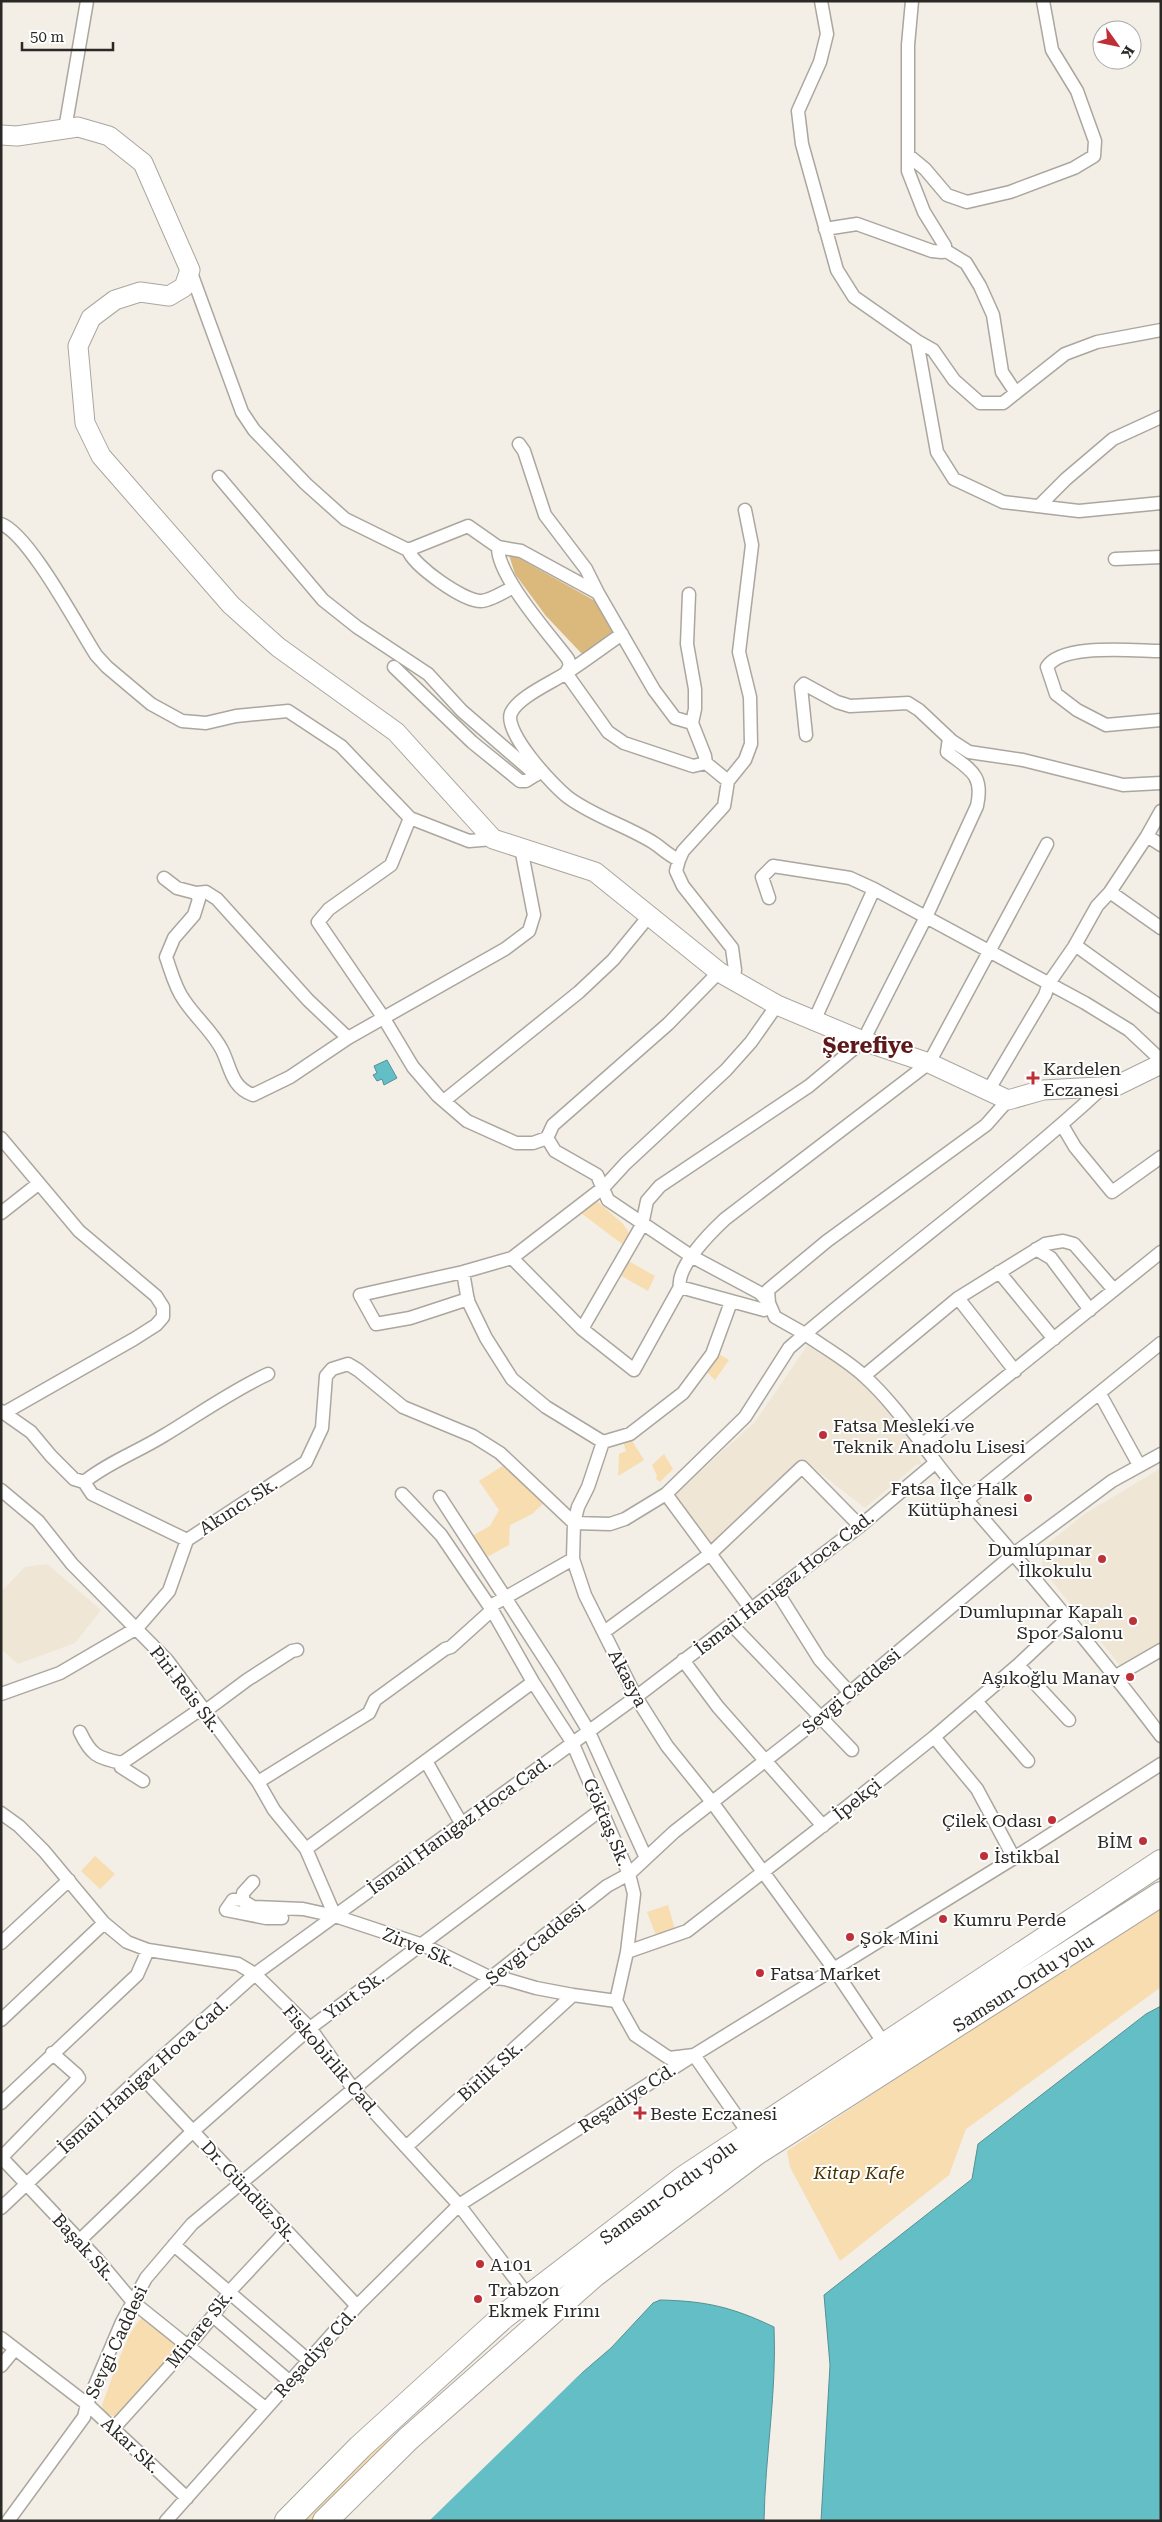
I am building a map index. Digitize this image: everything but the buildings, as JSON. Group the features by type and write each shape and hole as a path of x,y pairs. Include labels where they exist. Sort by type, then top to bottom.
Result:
{"highway":[{"name":"Samsun-Ordu yolu","path":"287,2521 360,2447 496,2323 684,2178 1161,1862"},
{"name":"Samsun-Ordu yolu","path":"325,2521 408,2439 594,2275 756,2153 1161,1894"},
{"path":"513,2346 540,2314 529,2297"}],"street":[{"path":"65,129 87,1"},
{"path":"821,1 827,34 820,62 798,111 802,144 837,270 854,297 933,350 954,380 980,403 1003,403 1065,354 1097,342 1161,330"},
{"path":"826,229 857,224 932,250 942,252 945,246 924,212 908,172 908,45 912,1"},
{"path":"908,155 925,169 947,195 967,202 1010,192 1074,168 1094,156 1096,142 1077,91 1052,50 1044,1"},
{"path":"1,136 17,136 78,127 109,136 144,163 190,270 242,412 254,430 306,484 344,518 408,550 412,559 436,578 471,599 482,601 514,587"},
{"path":"943,249 966,263 980,286 993,315 1002,372 1016,392"},
{"path":"190,270 184,287 169,296 140,292 115,300 92,318 78,346 85,423 101,456 231,605 278,647 396,732 493,839"},
{"path":"917,341 937,452 954,479 1003,502 1079,511 1161,503"},
{"path":"1039,506 1066,479 1113,439 1161,417"},
{"path":"518,444 524,451 545,515 586,569 654,690 675,718 692,723"},
{"path":"219,477 246,512 323,600 357,627 428,674 462,711 569,798 618,826 654,843 667,855 679,860"},
{"path":"410,818 391,864 329,909 318,922 383,1017 413,1067 438,1096 445,1100 467,1121 516,1143 534,1143 547,1138 553,1125 668,1024 735,970 732,948 683,886 676,871 683,851 724,806 728,781 745,760 750,744 750,697 739,652 752,546 745,510"},
{"path":"1,524 7,526 28,547 96,655 107,667 151,704 182,721 206,723 236,716 288,711 341,746 410,818 469,841 493,839 595,872 726,976 777,1005 863,1041 929,1063 1008,1100"},
{"path":"408,550 468,526 498,547 522,551 598,593"},
{"path":"498,547 498,555 514,587 568,659 570,665 566,673"},
{"path":"1116,559 1161,557"},
{"path":"689,594 687,644 695,695 692,723 706,763 728,781"},
{"path":"539,773 510,723 510,714 518,703 566,673 622,634"},
{"path":"1161,651 1068,653 1051,660 1047,667 1056,694 1077,710 1106,725 1161,720"},
{"path":"394,667 472,742 520,782 539,773"},
{"path":"566,673 608,732 624,743 693,766 706,763"},
{"path":"806,734 801,687 804,684 837,702 850,706 908,703 919,710 949,738 969,752 1023,760 1092,779 1123,785 1161,784"},
{"path":"582,1329 642,1225 647,1200 660,1186 808,1086 863,1041 926,917 977,806 981,790 977,777 947,752 949,738"},
{"path":"988,1091 1045,995 1049,983 1075,945 1097,906 1110,892 1147,836 1161,811"},
{"path":"1147,836 1161,845"},
{"path":"512,1258 582,1329 634,1370 680,1287 679,1282 691,1256 705,1238 725,1219 929,1063 990,953 1047,844"},
{"path":"196,893 199,899 194,915 174,938 166,957 182,999 221,1049 229,1074 244,1092 253,1095 267,1090 290,1077 348,1038 505,949 529,931 534,915 520,848"},
{"path":"768,898 762,876 773,866 850,878 1049,983 1129,1030 1161,1060"},
{"path":"164,878 176,888 196,893 206,892 217,899 308,1000 348,1038"},
{"path":"814,1021 874,889"},
{"path":"1110,892 1161,928"},
{"path":"445,1100 579,992 613,960 649,916"},
{"path":"1075,945 1161,1007"},
{"path":"468,1299 410,1318 376,1324 360,1295 463,1272 512,1258 604,1187 626,1163 726,1070 751,1042 777,1005"},
{"path":"680,1287 764,1310 769,1303 768,1290 827,1241 986,1125 1008,1100 1043,1090 1116,1086 1161,1064"},
{"path":"574,1523 610,1524 625,1519 666,1494 745,1417 789,1348 883,1268 1062,1125 1102,1088"},
{"path":"1062,1125 1075,1147 1112,1192 1161,1157"},
{"path":"1,1138 79,1231 156,1296 162,1307 163,1318 156,1325 134,1339 2,1413 31,1432 51,1456 74,1478 84,1482 92,1494 187,1540"},
{"path":"547,1138 555,1151 597,1175 604,1187 608,1200 642,1225 691,1256 760,1293 769,1303 775,1317 805,1334 864,1376 923,1444 935,1463 1015,1553 1116,1676 1161,1736"},
{"path":"1,1213 38,1184"},
{"path":"864,1376 958,1298 1045,1244 1063,1241 1074,1244 1114,1290"},
{"path":"1036,1249 1051,1258 1090,1310"},
{"path":"923,1444 1161,1252"},
{"path":"463,1272 468,1299 486,1338 512,1378 546,1407 602,1442 630,1434 683,1393 712,1354 732,1302"},
{"path":"999,1272 1054,1339"},
{"path":"958,1298 1015,1371"},
{"path":"967,1500 1159,1347"},
{"name":"Akıncı Sk.","path":"1,1694 60,1673 137,1628 169,1591 187,1540 306,1462 322,1428 326,1376 332,1369 348,1364 358,1370 402,1407 473,1436 500,1453 574,1523"},
{"path":"84,1482 94,1474 162,1437 242,1386 268,1374"},
{"path":"1100,1394 1139,1466"},
{"name":"Akasya","path":"602,1442 574,1523 573,1559 585,1595 636,1697 668,1746 712,1802 834,1969 885,2045"},
{"name":"Sevgi Caddesi","path":"8,2521 84,2417 87,2404 122,2322 146,2278 192,2224 241,2181 491,1978 607,1886 629,1874 674,1832 821,1717 1015,1553 1112,1481 1161,1454"},
{"name":"İsmail Hanigaz Hoca Cad.","path":"1,2208 26,2182 141,2076 256,1974 588,1730 636,1697 860,1526 935,1463"},
{"path":"604,1632 710,1554 802,1468 860,1526"},
{"name":"Piri Reis Sk.","path":"2,1491 38,1522 72,1564 167,1660 258,1782 274,1810 306,1849 335,1916"},
{"name":"Göktaş Sk.","path":"402,1494 441,1535 492,1610 533,1682 572,1742 602,1809 629,1874 634,1894 626,1952 616,2001"},
{"path":"666,1494 751,1608"},
{"name":"Göktaş Sk.","path":"440,1497 554,1673 588,1730 646,1858"},
{"path":"258,1782 369,1713 375,1700 445,1649 451,1647 492,1610 494,1604 506,1599 573,1559"},
{"path":"776,1590 820,1660 850,1693"},
{"name":"İpekçi","path":"626,1952 687,1931 934,1737 1018,1665 1068,1618"},
{"path":"730,1624 852,1750"},
{"path":"80,1732 89,1751 107,1760 122,1763 195,1713 204,1712 247,1680 292,1651 297,1650"},
{"path":"1116,1676 1161,1650"},
{"path":"683,1660 718,1707 823,1826"},
{"path":"1018,1665 1069,1720"},
{"path":"306,1849 533,1682"},
{"path":"976,1701 1028,1761"},
{"path":"934,1737 976,1789 1014,1858"},
{"path":"426,1761 462,1823"},
{"path":"122,1763 121,1767 143,1781"},
{"name":"Reşadiye Cd.","path":"166,2521 357,2306 459,2205 1161,1764"},
{"name":"Yurt Sk.","path":"79,2241 192,2132 310,2028 602,1809"},
{"name":"Fiskobirlik Cad.","path":"1,1813 19,1826 69,1880 104,1923 127,1942 148,1950 238,1964 256,1974 310,2028 354,2090 459,2205 529,2297"},
{"path":"1,1943 69,1880"},
{"path":"253,1882 243,1893 243,1899 233,1900 226,1910 266,1918 282,1918"},
{"name":"Zirve Sk.","path":"243,1899 253,1906 304,1909 335,1916 423,1945 491,1978 505,1979 536,1988 573,1995 616,2001"},
{"path":"3,2016 104,1923"},
{"path":"1,2102 137,1975 148,1950"},
{"name":"Birlik Sk.","path":"406,2147 573,1995"},
{"path":"616,2001 635,2035 669,2058 694,2056 749,2134"},
{"path":"2,2157 78,2076 52,2053"},
{"name":"Dr. Gündüz Sk.","path":"141,2076 357,2306"},
{"name":"Başak Sk.","path":"2,2157 98,2260 133,2302 265,2408"},
{"name":"Minare Sk.","path":"113,2429 214,2316 230,2291 286,2231"},
{"path":"174,2245 230,2291 308,2360"},
{"path":"214,2316 289,2381"},
{"name":"Akar Sk.","path":"1,2338 87,2404 187,2498"},
{"path":"1,2366 15,2349"}],"shaded area":[{"path":"508,552 597,602 614,633 583,655 546,616 515,574"},
{"name":"Fatsa Mesleki ve Teknik Anadolu Lisesi","path":"807,1346 827,1357 863,1382 915,1447 922,1464 916,1465 865,1508 802,1459 711,1548 674,1495 755,1422"},
{"name":"Dumlupınar İlkokulu","path":"1161,1468 1161,1645 1122,1668 1042,1569 1043,1548 1083,1515"},
{"path":"47,1564 101,1610 75,1643 18,1664 1,1649 1,1592 25,1567"}],"green space":[{"path":"596,1200 623,1224 629,1233 622,1244 581,1213"},
{"path":"625,1259 655,1276 648,1291 618,1274"},
{"path":"717,1353 729,1360 715,1380 705,1370"},
{"path":"631,1439 644,1460 618,1476 619,1454 626,1451 623,1441"},
{"path":"664,1454 673,1469 660,1482 656,1479 657,1476 652,1465"},
{"path":"504,1465 528,1486 543,1504 532,1514 510,1525 509,1545 487,1557 472,1536 490,1526 499,1510 479,1481"},
{"path":"95,1856 115,1874 100,1889 81,1871"},
{"path":"668,1905 675,1930 661,1935 655,1933 647,1912"},
{"name":"Kitap Kafe","path":"1161,1907 1161,1987 966,2129 949,2175 840,2261 790,2167 787,2151 1033,1987"},
{"path":"142,2318 178,2344 118,2418 104,2412 102,2405 119,2358 136,2324"},
{"path":"398,2427 383,2447 312,2521 301,2521"}],"water":[{"path":"387,1060 397,1078 384,1085 382,1079 377,1081 373,1075 377,1073 374,1066"},
{"path":"1161,2006 1161,2521 821,2521 830,2365 824,2295 972,2179 978,2144 1146,2014"},
{"path":"660,2300 718,2306 745,2314 774,2327 774,2376 764,2521 427,2521 520,2426 611,2348 653,2303"}],"pier":[{"path":"606,2349 429,2521 425,2521 518,2424"}],"place":[{"name":"Kardelen Eczanesi","path":"1033,1078"},
{"name":"Fatsa Mesleki ve Teknik Anadolu Lisesi","path":"823,1435"},
{"name":"Fatsa İlçe Halk Kütüphanesi","path":"1028,1498"},
{"name":"Dumlupınar İlkokulu","path":"1102,1559"},
{"name":"Dumlupınar Kapalı Spor Salonu","path":"1133,1621"},
{"name":"Aşıkoğlu Manav","path":"1130,1677"},
{"name":"Çilek Odası","path":"1052,1820"},
{"name":"BİM","path":"1143,1841"},
{"name":"İstikbal","path":"984,1856"},
{"name":"Kumru Perde","path":"943,1919"},
{"name":"Şok Mini","path":"850,1937"},
{"name":"Fatsa Market","path":"760,1973"},
{"name":"Beste Eczanesi","path":"640,2113"},
{"name":"A101","path":"480,2264"},
{"name":"Trabzon Ekmek Fırını","path":"478,2299"}],"district":[{"name":"Şerefiye","path":"868,1045"}]}
